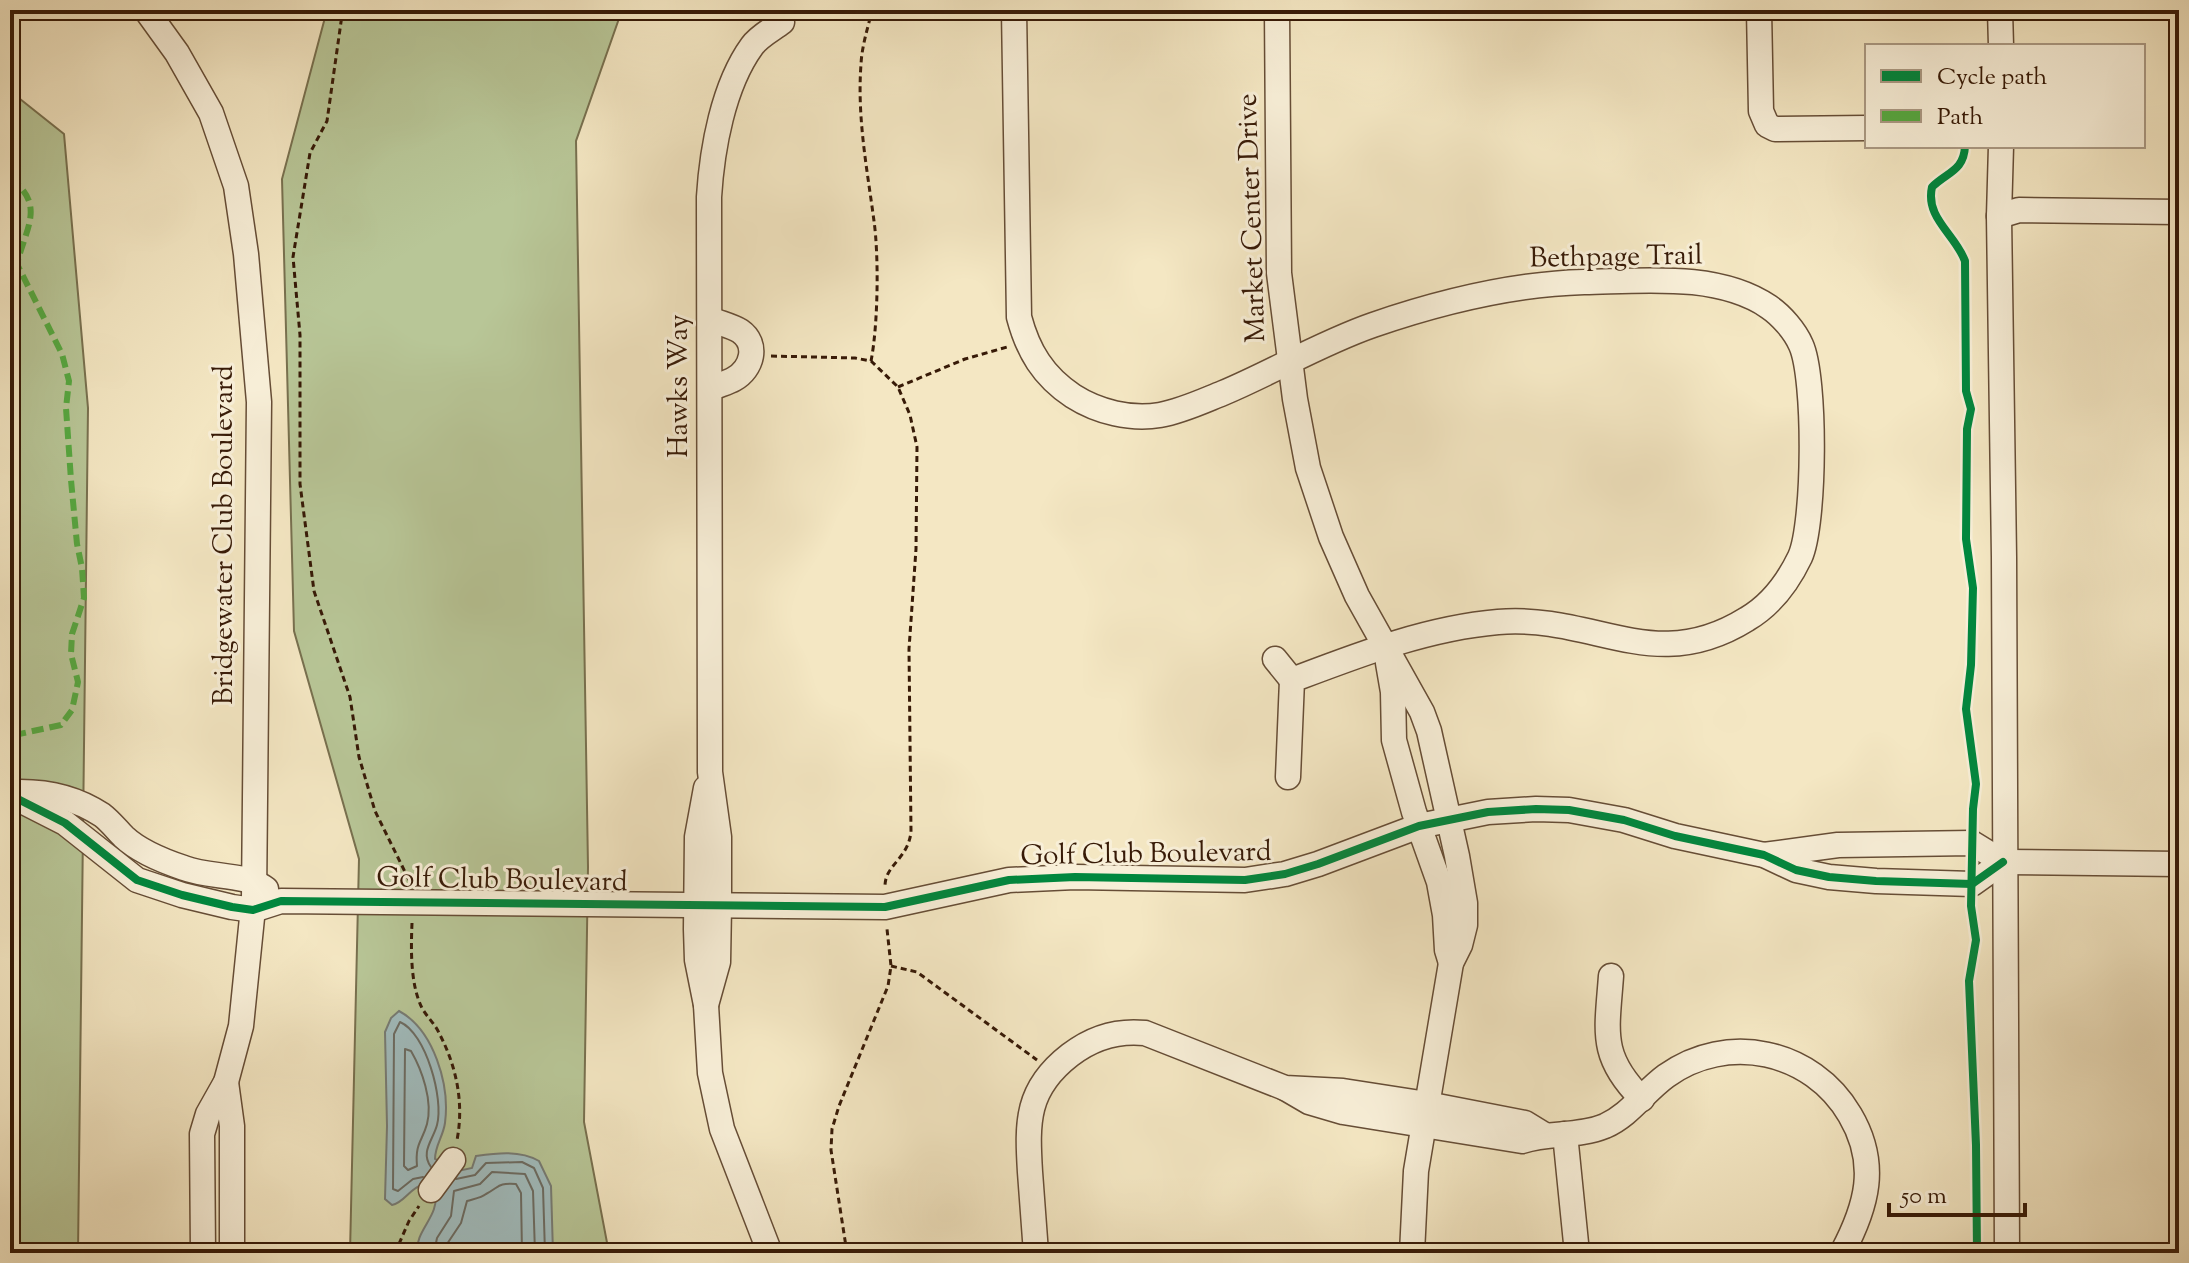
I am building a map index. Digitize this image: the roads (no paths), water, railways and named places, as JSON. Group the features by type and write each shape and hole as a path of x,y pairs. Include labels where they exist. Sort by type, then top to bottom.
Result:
{"street":[{"name":"Bridgewater Club Boulevard","path":"146,10 177,53 211,113 236,186 246,254 259,402 253,910 241,1026 226,1082 208,1114 202,1134 203,1253"},
{"name":"Bethpage Trail","path":"1014,10 1017,308 1036,361 1049,378 1091,407 1121,414 1159,415 1181,410 1373,325 1422,310 1524,287 1608,282 1707,284 1740,293 1772,309 1794,332 1806,357 1810,375 1808,528 1800,556 1780,591 1750,617 1712,637 1677,645 1639,644 1573,627 1527,621 1468,626 1384,647 1292,680"},
{"name":"Market Center Drive","path":"1277,10 1279,273 1289,363 1308,468 1331,537 1357,596 1422,712 1433,747 1465,903 1465,925 1451,963 1413,1197 1412,1253"},
{"path":"1759,10 1761,111 1767,125 1787,130 1865,128"},
{"path":"2000,10 2001,44"},
{"name":"Hawks Way","path":"770,1253 734,1161 715,1099 707,1048 706,1005 718,962 697,837 710,772 709,197 712,157 718,126 741,66 754,43 782,22"},
{"path":"2001,148 2007,1253"},
{"path":"1999,216 2019,210 2179,212"},
{"path":"710,319 740,331 748,339 752,355 748,366 736,378 710,389"},
{"name":"Market Center Drive","path":"1384,647 1393,692 1392,718 1398,755 1439,882 1451,963"},
{"path":"1275,659 1292,680 1288,777"},
{"path":"1398,755 1433,747"},
{"name":"Golf Club Boulevard","path":"10,794 44,792 68,798 102,815 126,839 145,851 185,869 207,875 254,880"},
{"name":"Golf Club Boulevard","path":"10,794 50,814 137,880 182,895 253,910 281,901 885,907 1009,880 1075,877 1245,880 1318,864 1419,826 1505,810 1569,810 1624,820 1675,836 1764,855 1796,870 1829,877 1972,884 2003,862 1972,843 1838,845 1764,855"},
{"path":"109,856 126,839"},
{"path":"2003,862 2179,864"},
{"path":"254,880 281,901"},
{"path":"1611,976 1610,1056 1622,1077 1642,1099"},
{"path":"1036,1253 1028,1130 1036,1095 1051,1071 1093,1040 1132,1032 1160,1037 1285,1088 1343,1091 1426,1115 1525,1123 1554,1134 1604,1126 1627,1112 1666,1076 1703,1056 1733,1051 1778,1057 1822,1081 1850,1116 1859,1133 1866,1162 1865,1202 1842,1253"},
{"name":"Bridgewater Club Boulevard","path":"226,1082 232,1126 232,1253"},
{"path":"1554,1134 1577,1253"},
{"path":"431,1190 453,1160"}],"water":[{"path":"399,1011 422,1031 442,1076 445,1123 435,1159 458,1171 472,1168 476,1156 500,1153 539,1161 551,1186 553,1253 417,1253 420,1237 434,1209 435,1193 422,1185 396,1204 392,1205 385,1199 385,1032 391,1018"}]}
